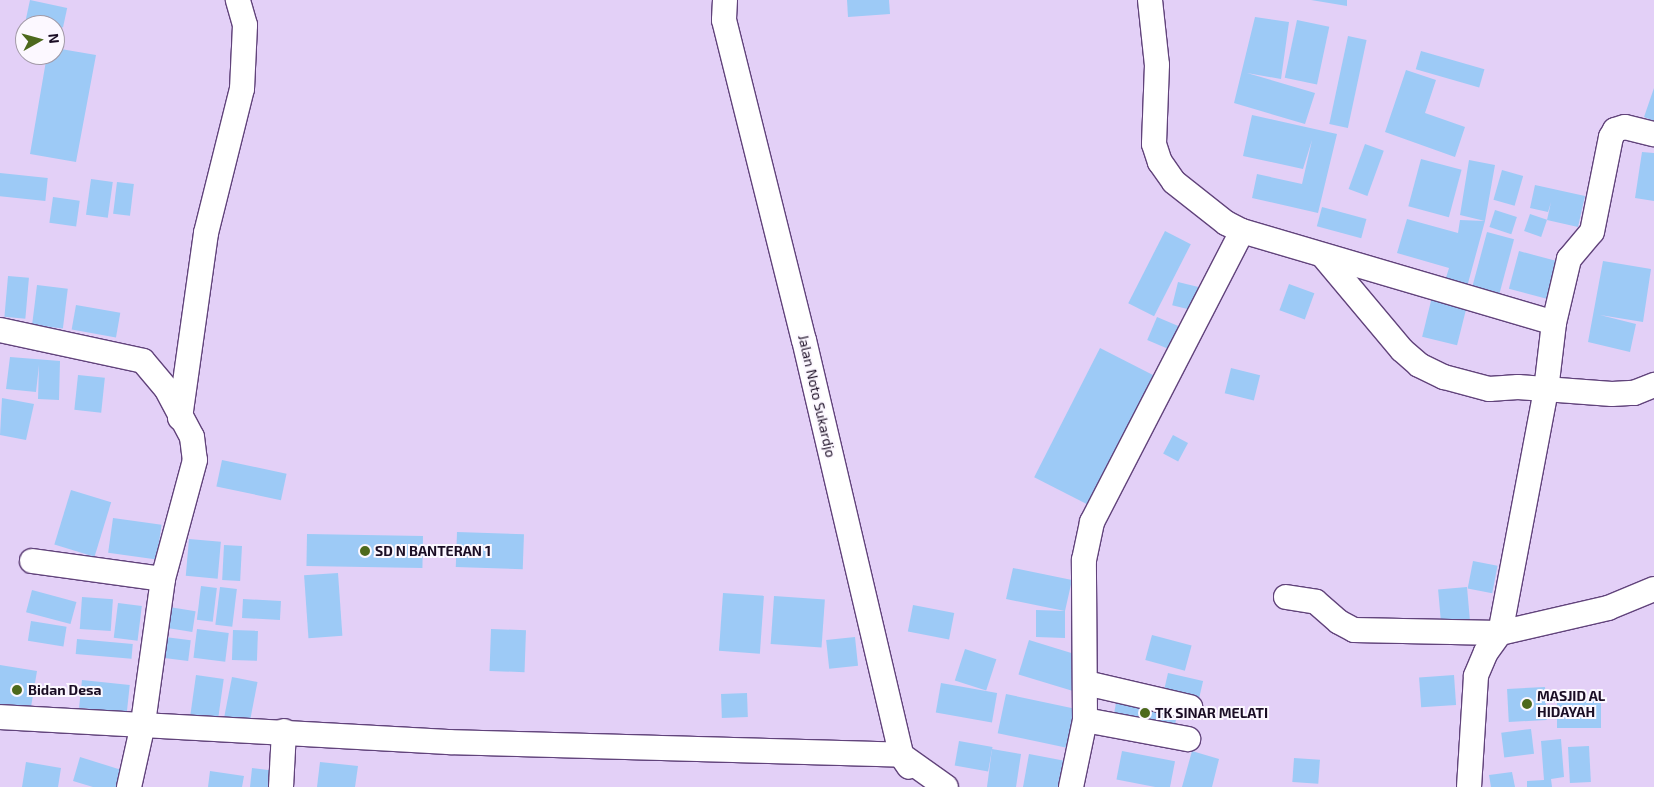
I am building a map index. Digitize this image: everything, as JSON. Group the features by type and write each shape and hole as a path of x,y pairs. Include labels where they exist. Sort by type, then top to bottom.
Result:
{"street":[{"path":"180,418 206,233 242,89 245,25 238,0"},
{"name":"Jalan Noto Sukardjo","path":"725,0 724,20 804,340 901,755 923,787"},
{"path":"1150,0 1157,65 1154,144 1160,162 1174,182 1226,223 1242,230 1324,257 1554,324"},
{"path":"1469,787 1476,676 1486,652 1500,633 1546,390 1554,324 1569,259 1592,232 1611,138 1615,130 1625,127 1654,134"},
{"path":"1071,787 1085,720 1084,560 1092,522 1242,230"},
{"path":"1324,257 1402,350 1419,365 1444,377 1476,387 1612,394 1634,393 1654,385"},
{"path":"0,330 142,361 166,388 180,418 192,437 195,460 163,579 143,724 129,787"},
{"path":"32,562 163,579"},
{"path":"1286,597 1316,602 1339,622 1354,630 1500,633 1608,608 1654,589"},
{"path":"1086,684 1190,707"},
{"path":"0,717 284,731 449,742 901,755 946,787"},
{"path":"1085,720 1188,739"},
{"path":"281,787 284,731"}],"building":[{"path":"30,0 67,8 65,18 65,15 27,15"},
{"path":"847,0 889,0 890,14 848,17"},
{"path":"1311,0 1347,0 1347,6"},
{"path":"1255,17 1289,22 1281,79 1247,73 1315,93 1305,124 1234,103"},
{"path":"1297,20 1329,27 1317,85 1285,78"},
{"path":"1348,36 1367,40 1348,128 1329,124"},
{"path":"65,50 96,55 76,162 30,154 45,65 65,65"},
{"path":"1421,51 1484,69 1479,87 1416,69"},
{"path":"1406,70 1436,80 1425,113 1465,127 1455,157 1385,132"},
{"path":"1654,88 1654,121 1644,117"},
{"path":"1252,115 1337,134 1318,213 1252,198 1257,174 1302,184 1312,140 1303,169 1243,156"},
{"path":"1365,144 1384,151 1367,196 1349,189"},
{"path":"1642,152 1654,153 1654,201 1635,198"},
{"path":"1421,159 1462,170 1449,217 1408,206"},
{"path":"1469,160 1495,165 1485,221 1460,215"},
{"path":"1502,170 1523,176 1515,206 1493,200"},
{"path":"0,173 48,178 45,201 0,196"},
{"path":"91,179 113,182 108,218 86,215"},
{"path":"117,182 134,184 130,216 113,214"},
{"path":"1535,185 1585,196 1578,227 1547,220 1551,202 1548,212 1530,208"},
{"path":"53,197 80,201 76,227 49,223"},
{"path":"1322,207 1366,219 1361,238 1317,226"},
{"path":"1495,210 1517,217 1511,234 1489,227"},
{"path":"1530,214 1547,220 1541,237 1524,231"},
{"path":"1407,219 1458,233 1460,220 1485,221 1467,287 1445,281 1449,268 1397,253"},
{"path":"1165,231 1191,244 1154,316 1128,303"},
{"path":"1487,232 1514,239 1500,293 1473,286"},
{"path":"1519,251 1557,261 1547,299 1509,289"},
{"path":"1603,261 1651,269 1643,322 1600,315 1636,324 1630,352 1588,342"},
{"path":"8,276 29,278 25,319 4,317"},
{"path":"1178,282 1198,287 1193,310 1172,305"},
{"path":"1289,284 1314,293 1305,320 1279,310"},
{"path":"37,285 68,289 63,328 32,325"},
{"path":"1433,293 1468,302 1457,345 1422,337"},
{"path":"76,305 120,313 116,337 72,330"},
{"path":"1157,317 1180,327 1170,350 1147,340"},
{"path":"1100,348 1153,375 1088,504 1034,477"},
{"path":"10,357 60,361 59,400 38,399 39,365 36,392 6,389"},
{"path":"1231,368 1260,375 1254,400 1225,393"},
{"path":"78,375 105,378 101,413 74,410"},
{"path":"2,398 34,404 26,440 0,435"},
{"path":"1173,435 1188,443 1178,462 1163,454"},
{"path":"222,460 287,474 281,500 216,486"},
{"path":"71,490 111,502 94,557 54,545"},
{"path":"113,518 162,525 157,559 108,553"},
{"name":"SD N BANTERAN 1","path":"457,532 524,534 523,569 456,567"},
{"name":"SD N BANTERAN 1","path":"307,534 423,536 422,568 306,566"},
{"path":"189,539 221,542 218,579 186,576"},
{"path":"224,545 242,546 240,581 222,580"},
{"path":"1473,561 1498,566 1492,593 1468,588"},
{"path":"1013,568 1072,580 1065,611 1006,599"},
{"name":"SD N BANTERAN 1","path":"338,573 342,636 308,638 304,575"},
{"path":"201,586 217,588 213,622 197,620"},
{"path":"220,587 237,589 232,627 215,625"},
{"path":"1467,587 1470,625 1441,627 1438,590"},
{"path":"32,590 76,602 70,624 26,612"},
{"path":"723,593 764,596 760,654 719,651"},
{"path":"774,596 825,600 822,647 771,644"},
{"path":"82,597 113,599 111,631 80,629"},
{"path":"243,599 281,601 280,620 242,618"},
{"path":"118,603 142,606 138,641 114,638"},
{"path":"913,605 954,613 949,640 908,632"},
{"path":"163,606 196,611 192,632 160,627"},
{"path":"1036,610 1065,611 1065,638 1036,637"},
{"path":"31,621 67,627 63,646 28,641"},
{"path":"197,629 229,633 225,662 193,658"},
{"path":"491,629 526,630 525,672 490,671"},
{"path":"233,630 258,631 257,661 232,660"},
{"path":"1152,635 1192,646 1185,671 1145,660"},
{"path":"157,636 191,640 188,661 154,657"},
{"path":"855,637 858,666 829,669 826,640"},
{"path":"77,639 133,644 131,659 76,654"},
{"path":"1029,640 1084,657 1073,691 1018,674"},
{"path":"965,649 996,659 986,691 955,680"},
{"name":"Bidan Desa","path":"0,665 37,671 30,713 0,708"},
{"path":"1168,673 1203,681 1198,704 1163,696"},
{"path":"196,675 224,679 218,720 190,717"},
{"path":"1454,675 1456,705 1421,707 1419,677"},
{"path":"232,677 258,682 249,725 224,720"},
{"path":"82,680 130,685 127,713 79,708"},
{"path":"941,683 997,693 992,722 936,713"},
{"name":"MASJID AL HIDAYAH","path":"1545,687 1547,720 1509,722 1507,689"},
{"path":"747,693 748,717 722,718 721,694"},
{"path":"1006,694 1083,710 1075,750 998,733"},
{"name":"TK SINAR MELATI","path":"1117,697 1178,708 1174,728 1113,718"},
{"path":"1557,700 1601,700 1601,728 1557,728"},
{"path":"1531,729 1534,754 1504,757 1501,733"},
{"path":"1561,739 1564,777 1551,779 1552,787 1527,787 1527,781 1544,780 1541,741"},
{"path":"959,741 992,747 988,772 955,766"},
{"path":"1589,746 1591,782 1570,783 1568,747"},
{"path":"992,749 1021,754 1016,787 987,787"},
{"path":"1122,751 1175,761 1170,787 1155,787 1116,779"},
{"path":"1192,751 1219,759 1212,787 1182,787"},
{"path":"1029,754 1071,762 1066,787 1023,787"},
{"path":"80,757 128,772 123,787 93,787 73,781"},
{"path":"1294,758 1320,760 1318,784 1292,782"},
{"path":"26,762 61,768 58,787 22,787"},
{"path":"320,762 358,766 355,787 317,787"},
{"path":"252,768 276,771 274,787 250,787"},
{"path":"210,771 244,776 242,787 208,787"},
{"path":"1512,772 1515,787 1491,787 1489,775"}],"place":[{"name":"SD N BANTERAN 1","path":"365,551"},
{"name":"Bidan Desa","path":"17,690"},
{"name":"MASJID AL HIDAYAH","path":"1527,704"},
{"name":"TK SINAR MELATI","path":"1145,713"}]}
